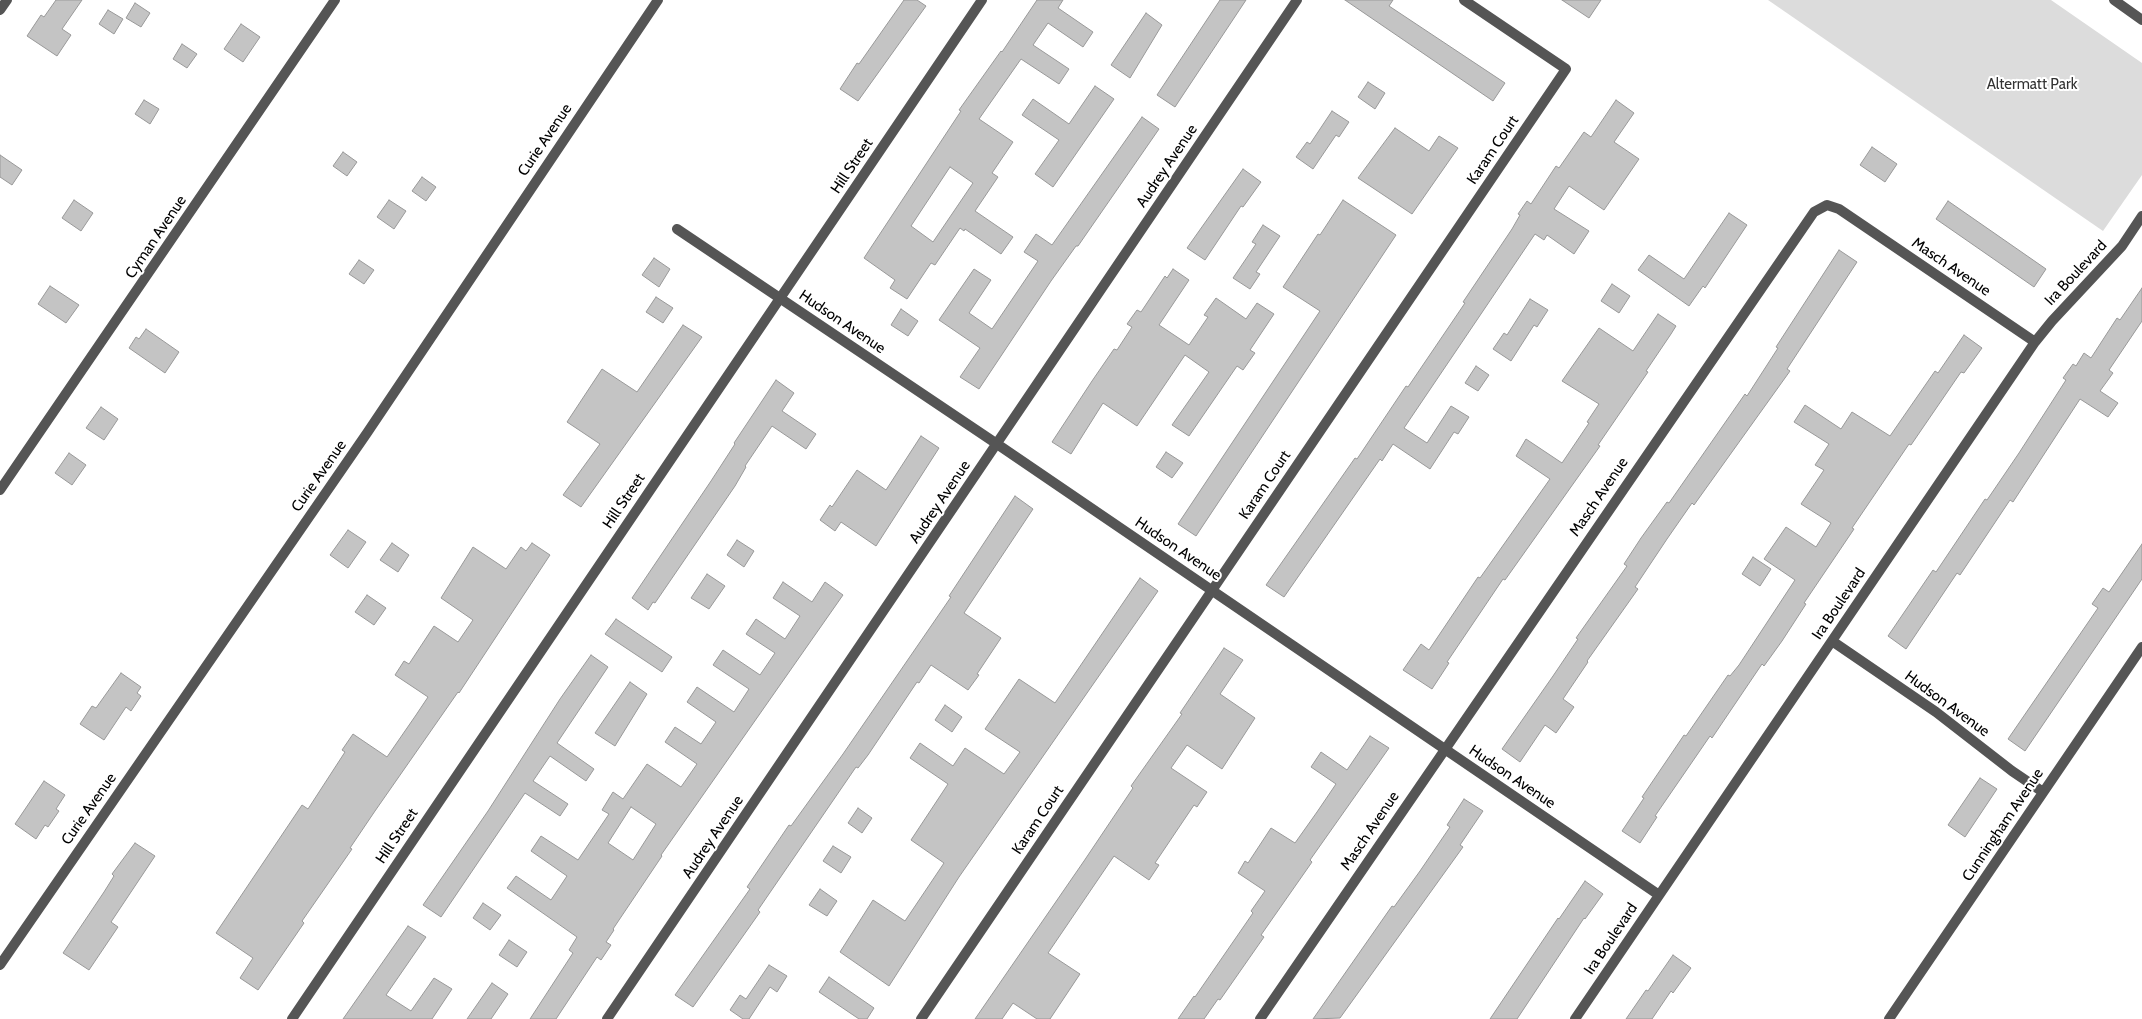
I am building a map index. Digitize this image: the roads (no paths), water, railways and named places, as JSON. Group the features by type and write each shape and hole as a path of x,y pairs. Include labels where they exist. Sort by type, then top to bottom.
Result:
{"street":[{"path":"0,10 7,0"},
{"name":"Cyman Avenue","path":"0,490 335,0"},
{"name":"Curie Avenue","path":"0,965 367,433 658,0"},
{"name":"Hill Street","path":"292,1019 982,0"},
{"name":"Audrey Avenue","path":"607,1019 1297,0"},
{"name":"Karam Court","path":"921,1019 1566,69 1464,0"},
{"path":"2114,0 2142,20"},
{"name":"Masch Avenue","path":"1260,1019 1814,212 1827,205 1839,209 2036,342"},
{"name":"Ira Boulevard","path":"1574,1019 2036,342 2052,321 2122,246 2142,216"},
{"name":"Hudson Avenue","path":"677,229 1660,895"},
{"name":"Hudson Avenue","path":"1832,641 1936,712 2012,771 2043,792"},
{"name":"Cunningham Avenue","path":"1889,1019 2142,647"}],"park label":[{"name":"Altermatt Park","path":"2032,85"}]}
